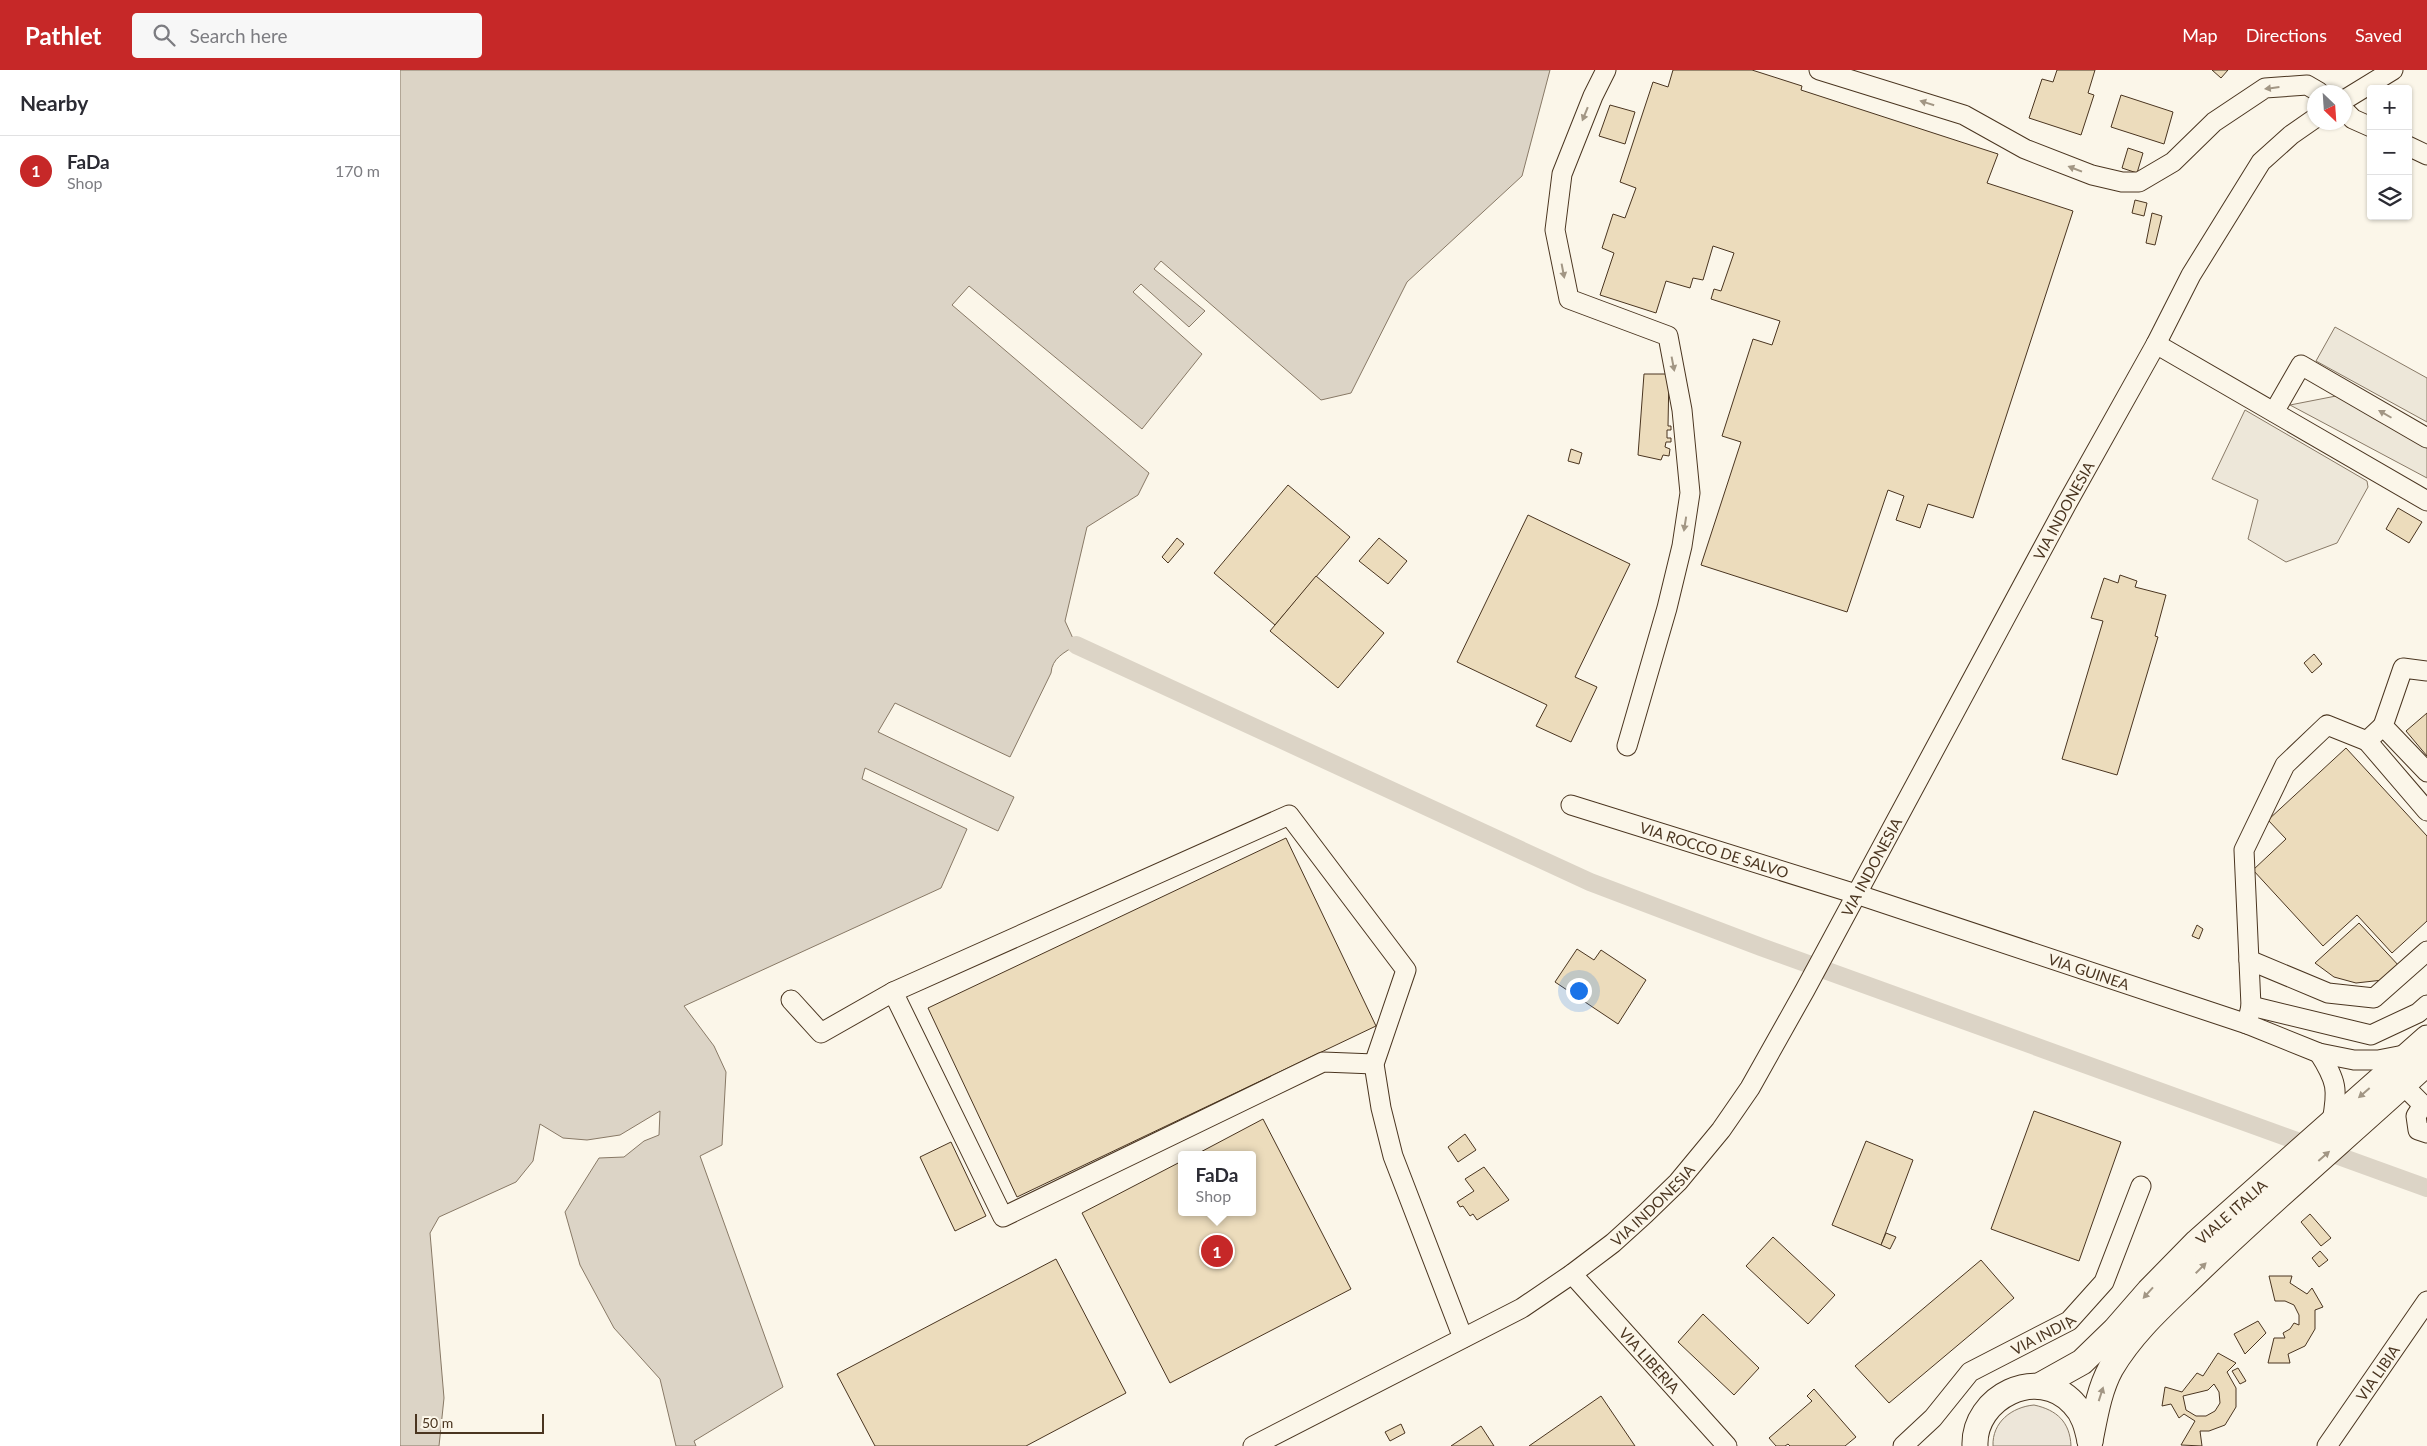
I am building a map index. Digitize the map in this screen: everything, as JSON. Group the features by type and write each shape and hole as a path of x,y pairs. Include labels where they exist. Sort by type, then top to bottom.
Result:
{"main road":[{"name":"VIALE ITALIA","path":"2334,1128 2403,1085 2421,1051"},
{"name":"VIALE ITALIA","path":"2090,1444 2096,1409 2111,1370 2127,1344 2151,1315 2230,1239 2334,1128 2421,1051"},
{"name":"VIALE ITALIA","path":"2039,1386 2082,1362 2115,1330 2149,1291 2197,1242 2294,1169"},
{"path":"1971,1442 1981,1416 1995,1400 2015,1388 2039,1386 2058,1392 2073,1402 2085,1420 2090,1444"}],"street":[{"path":"1606,70 1593,96 1562,174 1555,230 1569,299 1668,336 1682,410 1690,493 1682,546 1667,608 1627,746"},
{"path":"1819,70 1964,114 2025,149 2092,175 2122,182 2139,182 2172,162 2214,122 2265,88 2307,85"},
{"path":"2352,95 2393,70"},
{"path":"2352,118 2367,125"},
{"name":"VIA INDONESIA","path":"1253,1446 1522,1308 1613,1243 1678,1182 1721,1130 1750,1088 1806,990 2070,497 2156,344 2191,275 2262,162 2291,135 2307,125"},
{"path":"2412,148 2427,155"},
{"path":"2156,344 2427,501"},
{"path":"2274,412 2301,365 2427,438"},
{"path":"2366,741 2383,726 2403,668 2427,671"},
{"path":"2427,812 2366,741 2327,725 2285,766 2244,850 2249,960 2249,1015 2371,1035 2418,1014 2427,1005"},
{"path":"2383,726 2427,772"},
{"name":"VIA ROCCO DE SALVO","path":"1571,805 1856,894"},
{"path":"791,1000 821,1033 893,992 1289,815 1406,970 1374,1064 1381,1108 1393,1156 1463,1338"},
{"name":"VIA GUINEA","path":"1856,894 2249,1015 2319,1053 2354,1060 2378,1060 2421,1051"},
{"path":"2249,960 2328,993 2374,998 2427,952"},
{"path":"893,992 1003,1217 1323,1062 1374,1064"},
{"path":"2319,1053 2333,1075 2337,1095 2334,1128"},
{"path":"2403,1085 2423,1105 2416,1116 2418,1130 2427,1133"},
{"name":"VIA INDIA","path":"1902,1446 1933,1418 1970,1372 2069,1321 2104,1282 2141,1186"},
{"name":"VIA LIBERIA","path":"1572,1274 1726,1446"},
{"name":"VIA LIBIA","path":"2327,1446 2427,1301"}],"shaded area":[{"path":"400,70 1550,70 1522,176 1407,282 1351,393 1321,400 1161,261 1154,269 1205,311 1189,327 1141,284 1133,292 1202,354 1142,429 969,286 952,305 1149,473 1138,495 1087,527 1065,621 1076,645 1059,656 1054,663 1051,673 1010,757 895,703 878,732 1014,797 998,831 865,768 862,779 967,829 941,888 684,1006 714,1046 726,1072 722,1145 700,1156 783,1387 694,1441 696,1446 676,1446 660,1379 614,1328 580,1265 565,1212 599,1158 624,1157 644,1141 659,1135 660,1111 620,1135 587,1140 563,1138 540,1124 533,1161 516,1182 439,1217 430,1233 444,1398 439,1446 400,1446"},
{"path":"2335,327 2427,378 2427,422 2316,361"},
{"path":"2336,396 2427,445 2427,478 2290,405"},
{"path":"2245,410 2367,481 2368,487 2337,543 2286,562 2248,539 2258,500 2212,479"},
{"path":"2034,1405 2049,1410 2061,1418 2068,1430 2071,1446 1993,1446 1996,1430 2005,1417 2018,1409"}],"building":[{"path":"1673,70 1752,70 1802,86 1801,90 1998,154 1987,183 2073,211 1973,518 1928,504 1920,528 1896,520 1904,496 1888,490 1847,612 1701,565 1741,442 1722,436 1753,339 1772,345 1780,321 1711,299 1714,289 1721,291 1734,253 1713,246 1703,280 1693,278 1690,288 1666,281 1656,313 1600,295 1614,253 1602,248 1613,214 1625,218 1636,188 1620,182 1653,82 1668,87"},
{"path":"2057,70 2095,70 2088,93 2094,95 2081,135 2029,118 2042,79 2053,82"},
{"path":"2212,70 2228,70 2221,78"},
{"path":"2121,95 2173,112 2164,144 2111,127"},
{"path":"1610,105 1635,112 1625,144 1599,136"},
{"path":"2128,148 2143,153 2137,173 2122,168"},
{"path":"2135,200 2147,203 2144,216 2132,213"},
{"path":"2152,213 2162,216 2155,245 2146,243"},
{"path":"1644,374 1669,374 1668,426 1671,426 1671,430 1667,430 1667,438 1671,438 1671,442 1666,442 1665,447 1670,449 1669,456 1663,455 1661,460 1638,455"},
{"path":"1571,449 1582,453 1579,464 1568,461"},
{"path":"1288,485 1350,537 1275,625 1214,573"},
{"path":"2398,508 2422,522 2409,543 2386,529"},
{"path":"1528,515 1630,564 1575,677 1597,687 1571,742 1536,726 1547,705 1457,662"},
{"path":"1177,538 1184,544 1168,563 1162,557"},
{"path":"1379,538 1407,561 1388,584 1359,561"},
{"path":"2120,575 2137,581 2135,587 2166,595 2155,636 2158,637 2117,775 2062,759 2103,621 2091,618 2104,578 2118,583"},
{"path":"1316,576 1384,633 1338,688 1270,631"},
{"path":"2314,654 2322,664 2312,673 2304,663"},
{"path":"2427,713 2427,756 2406,731"},
{"path":"2346,748 2427,836 2427,921 2392,953 2357,915 2323,946 2253,870 2286,839 2268,820"},
{"path":"1286,838 1376,1026 1017,1197 928,1008"},
{"path":"2359,923 2400,967 2383,980 2356,983 2334,977 2315,963"},
{"path":"2197,925 2203,929 2199,939 2192,936"},
{"path":"1577,949 1594,960 1601,950 1646,980 1618,1024 1555,982"},
{"path":"2034,1111 2121,1142 2079,1261 1991,1229"},
{"path":"1263,1119 1351,1289 1170,1383 1082,1213 1178,1163 1178,1216 1256,1216 1256,1151 1203,1151"},
{"path":"1465,1134 1476,1150 1458,1162 1448,1147"},
{"path":"1866,1141 1913,1160 1881,1245 1832,1225"},
{"path":"951,1142 986,1216 955,1231 920,1157"},
{"path":"1484,1167 1509,1200 1477,1220 1473,1214 1470,1216 1463,1206 1460,1207 1457,1202 1474,1191 1465,1179"},
{"path":"2310,1214 2331,1238 2321,1246 2301,1222"},
{"path":"1886,1233 1896,1237 1890,1249 1881,1245"},
{"path":"1773,1237 1835,1295 1808,1324 1746,1266"},
{"path":"2320,1251 2328,1260 2319,1267 2312,1258"},
{"path":"1056,1259 1126,1393 1026,1446 875,1446 837,1374"},
{"path":"1981,1260 2014,1298 1889,1403 1855,1366"},
{"path":"2269,1276 2292,1276 2290,1283 2307,1294 2312,1288 2323,1307 2315,1310 2315,1329 2305,1346 2288,1354 2290,1363 2268,1363 2274,1338 2285,1338 2283,1333 2290,1329 2294,1323 2299,1325 2299,1315 2294,1305 2285,1301 2275,1301"},
{"path":"1703,1314 1759,1368 1734,1395 1678,1342"},
{"path":"2258,1321 2266,1333 2245,1354 2234,1334"},
{"path":"2218,1353 2236,1363 2227,1372 2236,1388 2236,1407 2225,1425 2209,1431 2200,1431 2202,1446 2181,1445 2195,1421 2184,1414 2179,1418 2171,1404 2162,1406 2165,1387 2182,1392 2197,1373 2203,1376","holes":["2214,1384 2219,1392 2220,1403 2215,1411 2206,1416 2196,1416 2186,1410 2183,1396 2208,1390"]},
{"path":"2238,1368 2246,1381 2240,1384 2232,1371"},
{"path":"1814,1389 1856,1437 1845,1446 1790,1446 1788,1444 1776,1446 1769,1438 1812,1401 1807,1396"},
{"path":"1601,1396 1635,1446 1529,1446"},
{"path":"1401,1424 1405,1433 1390,1441 1385,1432"},
{"path":"1481,1426 1494,1446 1451,1446"}],"waterway":[{"path":"1076,645 1590,882 1761,947 2427,1188"}],"place":[{"name":"FaDa","path":"1217,1251"}]}
